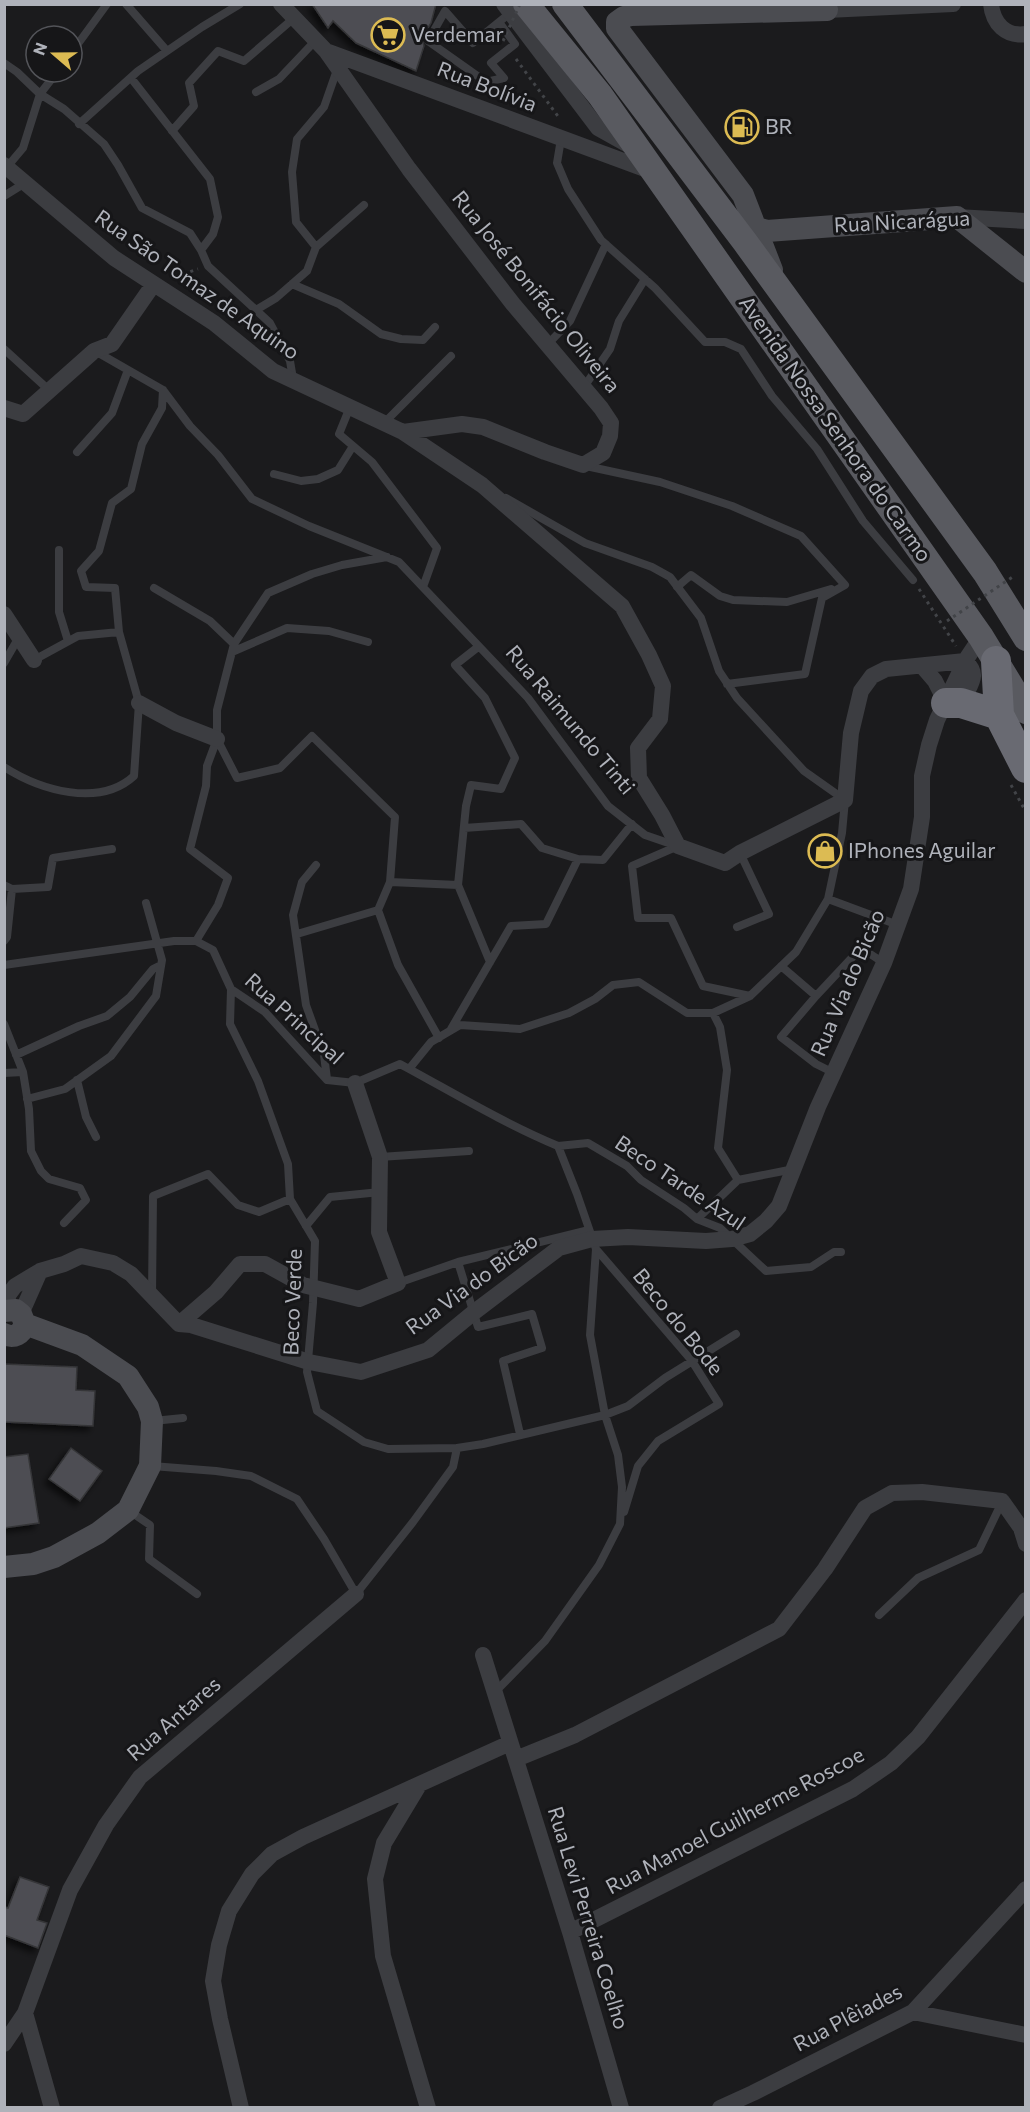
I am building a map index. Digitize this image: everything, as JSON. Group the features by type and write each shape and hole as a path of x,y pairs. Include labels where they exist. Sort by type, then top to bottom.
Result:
{"highway":[{"path":"988,649 1012,713 1026,768"},
{"path":"946,703 961,703 1012,713"}],"main road":[{"name":"Avenida Nossa Senhora do Carmo","path":"565,4 745,242 985,572 1026,638"},
{"name":"Avenida Nossa Senhora do Carmo","path":"512,10 600,94 641,161 988,649"}],"street":[{"name":"Rua Bolívia","path":"281,4 321,45 641,161"},
{"path":"589,36 617,28 617,22 631,15 952,4"},
{"path":"991,4 996,22 1003,30 1012,34 1026,34"},
{"name":"Avenida Nossa Senhora do Carmo","path":"617,28 743,195 781,293"},
{"name":"Rua José Bonifácio Oliveira","path":"321,45 339,66 409,170 611,423 610,436 603,453 583,465"},
{"name":"Rua São Tomaz de Aquino","path":"6,166 114,258 214,323 273,371 403,432 482,485 622,606 663,686 660,719 638,748 639,778 678,846"},
{"path":"957,217 1026,272"},
{"name":"Rua Nicarágua","path":"754,227 766,231 957,217 1026,221"},
{"path":"766,253 779,230"},
{"path":"4,408 23,414 94,351 112,344 159,288"},
{"path":"403,432 462,424 483,427 583,465"},
{"path":"4,614 34,660"},
{"path":"845,800 851,733 861,691 872,676 886,669 965,661 988,649"},
{"path":"923,667 935,681 946,703 966,694 971,683 974,675 972,668 965,661"},
{"path":"139,703 176,723 217,739"},
{"name":"Rua Via do Bicão","path":"179,1324 191,1325 309,1362 361,1372 428,1350 559,1248 592,1239 628,1237 706,1241 732,1239 750,1234 779,1206 818,1107 885,963 911,890 922,817 922,776 937,720 946,703"},
{"name":"Rua Raimundo Tinti","path":"678,846 725,863 740,853 845,800"},
{"path":"4,1567 33,1564 54,1557 98,1533 128,1510 150,1466 152,1421 148,1407 128,1376 82,1345 13,1321 40,1271 81,1256 113,1263 131,1274 179,1324 216,1292 240,1264 265,1264 303,1285 359,1299 398,1283 380,1232 380,1156 355,1083"},
{"path":"516,1759 575,1735 779,1629 825,1569 866,1508 892,1492 922,1492 1002,1501 1021,1528 1026,1544"},
{"name":"Rua Antares","path":"4,2044 25,2013 70,1890 106,1825 140,1777 356,1594"},
{"name":"Rua Manoel Guilherme Roscoe","path":"570,1932 853,1789 891,1763 918,1737 1026,1600"},
{"name":"Rua Levi Perreira Coelho","path":"483,1655 570,1932 621,2108"},
{"path":"241,2108 213,1981 219,1945 229,1911 252,1874 272,1854 303,1837 510,1743"},
{"path":"418,1785 384,1843 375,1879 383,1956 428,2108"},
{"name":"Rua Plêiades","path":"720,2108 913,2012 1026,1889"},
{"path":"913,2012 1026,2035"},
{"path":"25,2013 52,2108"}],"lane":[{"path":"84,36 107,4"},
{"path":"126,4 167,51"},
{"path":"79,124 131,78 167,51 240,4"},
{"path":"512,10 515,44 491,63 504,78 486,82 428,41 445,11 473,43 512,10"},
{"path":"172,131 194,106 189,83 218,51 244,61 294,18"},
{"path":"256,92 279,79 321,45"},
{"path":"4,63 104,144 142,208 190,233 208,266 270,323 290,361 293,380"},
{"path":"316,247 296,222 292,172 297,139 324,107 339,66"},
{"path":"131,78 210,179 218,218 213,234 201,250"},
{"path":"6,166 23,148 40,94 48,84"},
{"path":"562,132 557,163 568,189 606,244 645,279 705,342 725,342 741,349 772,396 817,449 863,521 913,580"},
{"path":"4,196 26,183"},
{"path":"256,310 276,298 307,271 316,247 364,205"},
{"path":"548,344 570,321 606,244"},
{"path":"584,387 610,349 619,321 645,279"},
{"path":"292,284 339,304 381,334 401,339 423,340 435,327"},
{"path":"4,349 50,391"},
{"name":"Rua Raimundo Tinti","path":"94,351 163,390 190,426 218,455 252,499 309,526 399,562 528,698 608,806 645,835 678,846"},
{"path":"384,423 451,356"},
{"path":"77,452 111,413 128,370"},
{"path":"4,767 55,790 76,792 104,791 126,784 134,776 139,703 119,632 115,588 86,586 81,571 99,551 112,502 131,489 142,444 162,408 163,390"},
{"path":"350,407 339,434 372,462 437,548 423,587"},
{"path":"274,474 301,481 318,478 338,470 353,446"},
{"path":"583,465 671,485 732,506 801,536 845,585"},
{"path":"482,485 585,543 652,567 670,577 701,618 719,671 736,698 804,771 845,800 842,832 828,899 796,952 750,996 713,1013 687,1013 639,982 613,985 595,999 569,1013 520,1029 460,1025 431,1042 410,1069 520,1130 558,1146 578,1194 592,1239 590,1335 605,1415 618,1455 622,1487 620,1524 599,1565 545,1641 495,1692"},
{"path":"59,550 59,612 68,641"},
{"path":"4,965 158,943 196,941 218,904 228,878 190,849 206,786 207,766 217,739 217,710 233,648 268,593 342,564 387,557"},
{"path":"677,587 691,575 720,596 733,600 787,602 845,585"},
{"path":"727,684 805,674 822,598 845,585"},
{"path":"154,588 210,621 233,648"},
{"path":"233,648 287,628 329,631 368,642"},
{"path":"34,660 78,636 119,632"},
{"path":"4,663 19,637"},
{"path":"478,647 455,665 485,698 515,758 501,789 471,785 464,828 458,885 490,962"},
{"path":"217,739 237,778 280,768 312,736 395,817 390,882 378,910 398,965 439,1038"},
{"path":"464,828 521,824 542,848 578,859 603,860 632,824"},
{"path":"678,846 632,866 638,918 671,918 703,986 750,996"},
{"path":"4,941 7,937 8,887 48,887 53,858 112,849"},
{"path":"736,927 769,914 740,853"},
{"path":"449,1031 511,926 546,924 578,859"},
{"path":"316,865 302,882 294,915 306,1005 324,1055 327,1080"},
{"path":"390,882 458,885"},
{"path":"828,899 898,925"},
{"path":"27,1099 65,1089 111,1056 156,996 162,960 146,903"},
{"path":"297,934 378,910"},
{"name":"Rua Principal","path":"196,941 213,950 231,989 265,1012 327,1080 355,1083 400,1064 410,1069"},
{"path":"835,1073 816,1064 781,1037 861,948 885,963"},
{"path":"16,1055 79,1026 107,1016 130,997 153,969 161,965"},
{"path":"781,966 816,996"},
{"name":"Beco Verde","path":"231,989 230,1024 258,1081 288,1164 290,1199 315,1241 314,1287 307,1372 317,1411 364,1442 388,1449 457,1448 483,1444 605,1415 628,1406 665,1378 736,1334"},
{"path":"713,1013 720,1027 727,1070 718,1148 738,1180"},
{"path":"4,1024 23,1072 31,1151 41,1172 49,1179 80,1188 86,1200 64,1223"},
{"path":"4,1073 23,1072"},
{"path":"77,1080 86,1117 96,1137"},
{"name":"Beco Tarde Azul","path":"558,1146 588,1143 627,1166 641,1180 697,1219 720,1228 766,1270 811,1267 834,1252 841,1252"},
{"path":"380,1156 469,1150"},
{"path":"697,1219 738,1180 795,1169"},
{"path":"152,1296 153,1196 208,1174 238,1205 259,1212 290,1199"},
{"path":"306,1226 330,1197 380,1192"},
{"path":"398,1283 458,1262 592,1239"},
{"name":"Beco do Bode","path":"592,1239 692,1361 718,1404 658,1441 638,1466 620,1524"},
{"path":"458,1262 478,1327 532,1314 542,1348 503,1361 520,1434"},
{"path":"152,1421 183,1418"},
{"path":"150,1466 251,1476 297,1498 356,1594 453,1467 457,1448"},
{"path":"879,1615 918,1578 979,1550 1002,1501"},
{"path":"128,1510 150,1524 149,1559 197,1594"}],"path":[{"path":"503,42 512,10"},
{"path":"510,51 562,132"},
{"path":"159,288 189,272 208,266"},
{"path":"947,621 1014,576"}],"building":[{"name":"Verdemar","path":"312,4 436,4 431,23 422,38 424,46 416,71 356,43 333,21 328,28"},
{"path":"4,1364 77,1367 76,1390 95,1391 93,1426 4,1422"},
{"path":"71,1448 102,1471 80,1501 49,1479"},
{"path":"28,1454 39,1523 4,1528 4,1457"},
{"path":"20,1877 49,1887 37,1920 47,1923 38,1948 4,1935 4,1907 8,1908"}],"place":[{"name":"Verdemar","path":"388,35"},
{"name":"BR","path":"742,127"},
{"name":"IPhones Aguilar","path":"825,851"}]}
